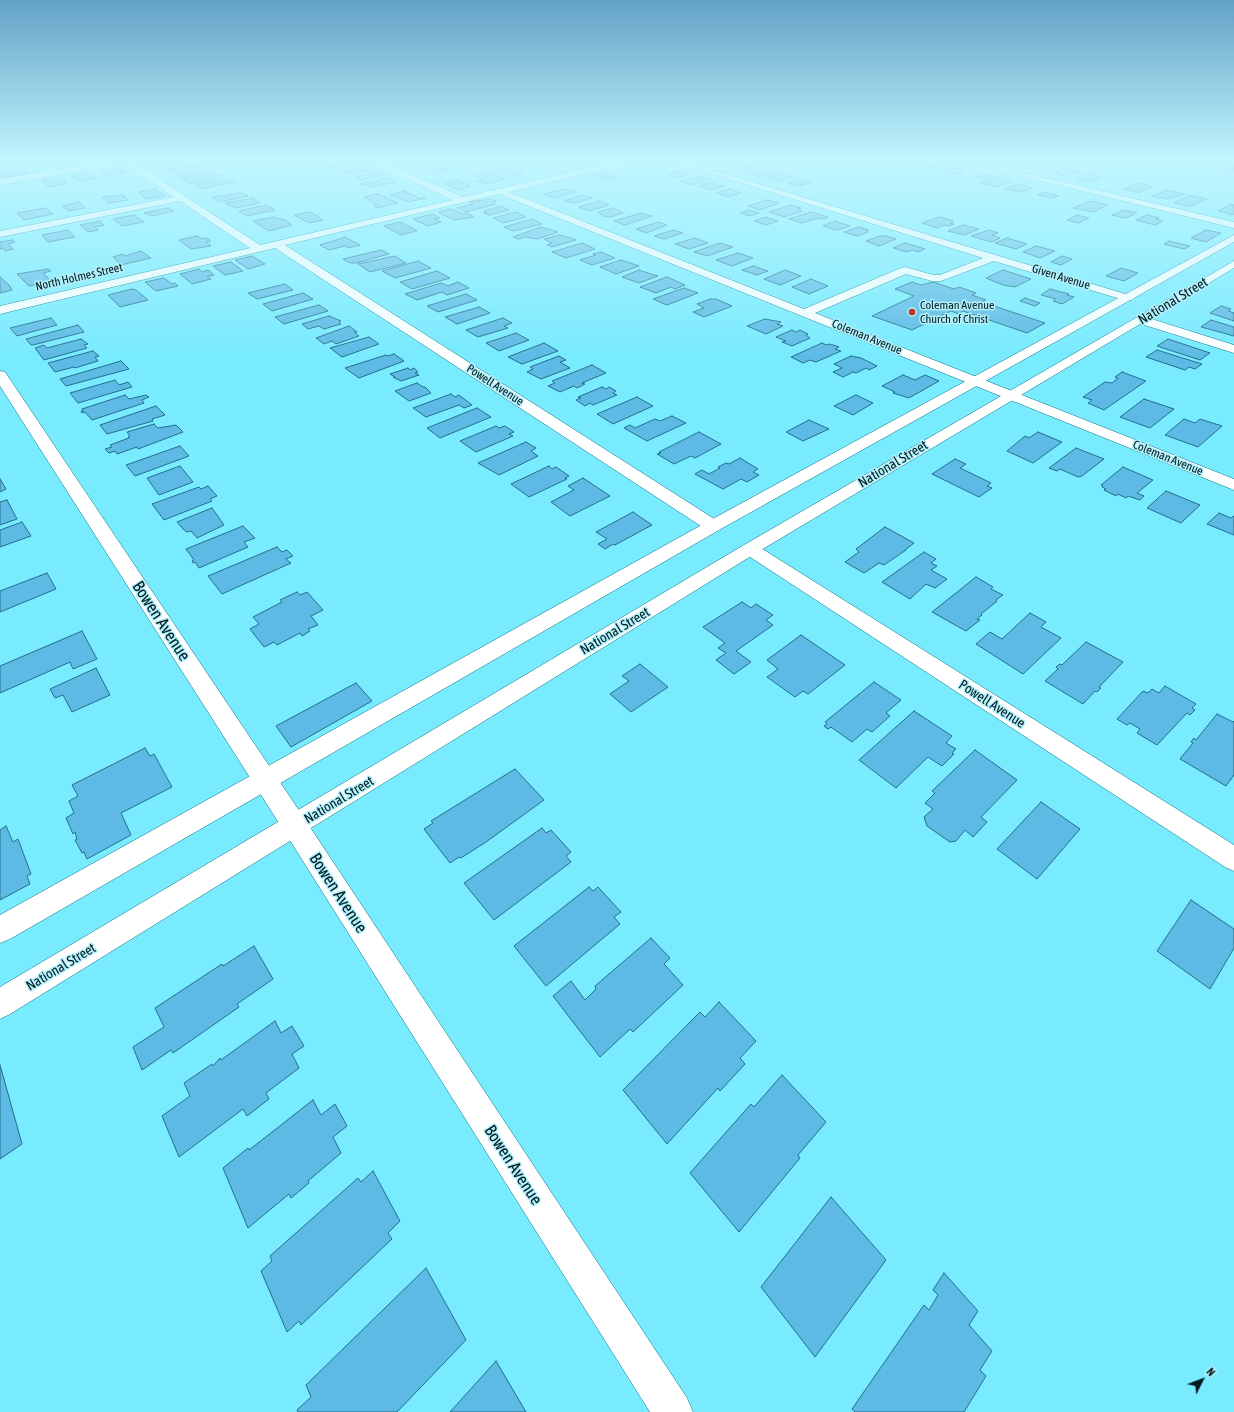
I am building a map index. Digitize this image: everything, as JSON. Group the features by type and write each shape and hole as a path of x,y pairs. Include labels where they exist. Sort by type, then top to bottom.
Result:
{"street":[{"path":"0,234 41,226"},
{"path":"224,226 258,248"},
{"name":"North Holmes Street","path":"0,310 352,226"},
{"name":"Coleman Avenue","path":"587,226 975,380 1234,485"},
{"name":"Given Avenue","path":"891,226 1128,298"},
{"name":"National Street","path":"0,930 713,526 975,380 1128,298 1234,238"},
{"name":"Powell Avenue","path":"276,244 713,526"},
{"path":"805,313 905,270 932,278 941,278 994,257"},
{"name":"National Street","path":"0,1004 750,549 1011,395 1142,320 1234,264"},
{"path":"1142,320 1234,349"},
{"name":"Bowen Avenue","path":"0,375 295,826 673,1412"},
{"name":"Powell Avenue","path":"750,549 1234,860"}],"building":[{"path":"81,226 100,226 95,227 98,230 88,232"},
{"path":"261,226 289,226 269,231"},
{"path":"384,226 408,226 417,231 401,235"},
{"path":"508,226 534,226 513,231 504,227"},
{"path":"646,226 665,226 646,233 636,229"},
{"path":"823,226 850,226 850,226 837,230"},
{"path":"931,226 943,226 937,228"},
{"path":"961,226 979,229 964,235 948,231"},
{"path":"541,227 558,232 537,239 526,237 518,239 513,237"},
{"path":"859,227 869,230 866,231 868,232 857,236 844,232"},
{"path":"68,230 75,237 48,242 42,235"},
{"path":"673,230 683,233 664,239 654,236"},
{"path":"989,230 998,233 992,235 1000,238 991,242 971,236"},
{"path":"1206,230 1221,233 1206,242 1191,238"},
{"path":"559,235 576,240 552,247 547,245 552,243 544,239"},
{"path":"197,236 202,239 207,238 211,241 206,242 211,246 191,249 179,240"},
{"path":"880,236 896,239 879,246 866,241"},
{"path":"345,237 360,245 348,248 345,246 329,250 320,245"},
{"path":"695,238 708,243 689,249 675,244"},
{"path":"1007,238 1027,244 1016,249 995,243"},
{"path":"13,240 15,242 8,244 13,249 5,251 3,248 0,249 0,242"},
{"path":"1169,241 1190,246 1184,249 1164,244"},
{"path":"582,243 595,249 566,258 552,252"},
{"path":"720,243 733,247 707,256 694,252"},
{"path":"905,243 925,249 918,252 912,250 907,252 893,248"},
{"path":"1036,246 1055,251 1040,258 1023,252"},
{"path":"381,250 389,254 356,263 350,263 343,259"},
{"path":"141,251 151,258 121,265 113,257 123,254 125,256"},
{"path":"601,252 615,258 592,265 580,260 596,255 593,254"},
{"path":"738,253 753,258 732,266 716,260"},
{"path":"252,256 265,264 248,269 235,260"},
{"path":"395,256 406,263 370,272 358,264"},
{"path":"1062,256 1072,259 1061,265 1051,262"},
{"path":"621,260 639,266 616,274 600,267"},
{"path":"418,261 431,268 395,278 382,271"},
{"path":"231,262 243,271 225,275 213,266"},
{"path":"753,266 768,271 757,275 742,270"},
{"path":"1121,268 1138,273 1124,281 1106,276"},
{"path":"48,269 51,271 43,273 51,281 29,286 17,274"},
{"path":"199,269 202,272 208,270 214,275 207,276 211,279 192,284 180,274"},
{"path":"639,270 658,276 639,283 622,277"},
{"path":"785,270 801,276 780,285 764,279"},
{"path":"1003,270 1031,279 1015,287 1003,285 986,278"},
{"path":"437,271 450,278 412,289 400,282"},
{"path":"0,277 9,285 12,290 0,293"},
{"path":"667,277 685,285 675,289 671,287 656,293 640,287"},
{"path":"164,278 172,284 175,283 178,286 156,291 145,282"},
{"path":"811,279 828,286 809,294 792,287"},
{"path":"458,282 469,288 447,295 442,292 417,300 405,294 441,283 448,286"},
{"path":"912,282 921,285 933,282 954,289 959,287 976,293 972,295 986,300 982,302 1045,323 1027,333 963,311 959,314 951,311 912,330 872,316 914,296 895,289"},
{"path":"285,284 293,290 257,299 248,293"},
{"path":"684,288 698,293 667,305 653,299"},
{"path":"132,289 136,290 148,300 120,307 108,295"},
{"path":"1050,289 1069,294 1067,295 1074,297 1062,304 1053,301 1056,299 1041,295"},
{"path":"303,293 313,299 272,311 263,304"},
{"path":"466,294 477,300 438,312 427,306"},
{"path":"1025,298 1040,303 1035,306 1020,301"},
{"path":"710,299 716,299 732,306 704,317 693,312 704,308 697,304"},
{"path":"319,305 328,311 284,324 275,317"},
{"path":"1221,306 1231,309 1228,311 1234,313 1234,321 1210,313"},
{"path":"479,307 490,313 457,324 445,317"},
{"path":"329,316 341,321 339,322 341,324 324,329 319,326 308,329 302,324"},
{"path":"51,318 57,325 17,336 10,328"},
{"path":"503,318 512,323 504,326 508,328 478,337 466,330"},
{"path":"765,319 781,322 777,324 783,326 766,334 747,326"},
{"path":"1211,320 1234,327 1234,336 1201,327"},
{"path":"78,325 84,332 33,345 31,345 26,339"},
{"path":"349,326 357,332 354,332 359,336 336,344 332,341 324,344 316,338"},
{"path":"792,330 796,332 800,330 808,334 806,335 810,338 792,346 782,342 786,341 776,337"},
{"path":"516,333 529,340 499,351 486,343"},
{"path":"369,337 379,344 342,357 330,348"},
{"path":"81,339 88,344 84,345 87,348 44,360 35,348 44,345 47,348"},
{"path":"1168,339 1210,353 1200,360 1157,346"},
{"path":"544,343 558,351 522,364 508,357"},
{"path":"822,343 839,347 835,349 841,351 816,362 810,360 803,363 791,357"},
{"path":"1157,350 1202,364 1195,369 1189,367 1185,370 1146,357"},
{"path":"93,351 99,356 95,357 98,361 75,368 55,372 48,363"},
{"path":"394,354 404,361 359,378 345,368 386,355 388,356"},
{"path":"559,356 566,360 560,362 570,368 541,379 527,372 533,369 530,367"},
{"path":"851,356 861,358 877,366 869,370 866,368 856,373 853,372 843,377 833,372 842,368 834,364"},
{"path":"121,361 129,369 66,386 60,379"},
{"path":"592,365 606,373 582,383 585,384 577,388 574,386 560,392 548,386 555,383 552,381"},
{"path":"408,368 410,370 414,368 418,372 415,373 419,375 401,381 390,374"},
{"path":"1122,372 1146,381 1104,410 1088,403 1092,400 1083,397 1105,382 1112,383 1118,378 1115,377"},
{"path":"903,375 915,380 925,375 939,381 909,398 893,393 895,392 882,386"},
{"path":"115,380 119,385 128,382 132,387 78,403 70,393"},
{"path":"417,383 425,387 431,393 409,401 395,391"},
{"path":"602,387 606,389 609,387 616,391 613,393 617,395 593,405 590,403 585,406 576,400 581,398 578,397"},
{"path":"451,394 455,397 459,395 472,405 464,408 459,405 426,417 413,408"},
{"path":"125,395 129,399 146,395 149,397 142,400 144,403 92,420 85,412 82,413 81,411 83,411 82,409"},
{"path":"856,395 873,403 853,415 834,406"},
{"path":"637,397 653,406 613,424 597,414"},
{"path":"1144,399 1174,409 1150,428 1120,417"},
{"path":"156,406 165,415 152,419 153,421 107,434 100,425"},
{"path":"477,408 491,417 440,438 427,428"},
{"path":"672,416 686,423 647,441 624,428 630,425 635,428 655,419 660,421"},
{"path":"1184,419 1195,423 1200,419 1222,426 1198,447 1165,435"},
{"path":"809,420 829,429 803,441 786,432"},
{"path":"154,424 158,428 176,425 183,432 138,449 137,447 117,454 115,451 109,453 105,449 112,447 110,445 129,438 128,437 130,436 127,432"},
{"path":"496,426 499,428 505,426 514,432 509,434 513,436 476,452 460,441"},
{"path":"699,432 721,444 695,458 691,456 674,464 657,454 661,453 659,452"},
{"path":"1038,432 1062,442 1033,463 1007,451 1025,436 1029,438"},
{"path":"526,442 536,448 531,451 538,456 499,475 478,463"},
{"path":"180,446 189,456 135,476 126,465"},
{"path":"1076,448 1104,459 1082,476 1078,477 1060,469 1057,471 1049,468"},
{"path":"740,458 758,469 753,472 759,475 747,482 741,479 723,489 695,474 702,470 709,474 720,468 718,467 726,463 729,464"},
{"path":"955,459 966,464 960,468 991,483 987,486 992,488 979,497 932,474"},
{"path":"180,466 193,482 159,495 147,478"},
{"path":"549,466 552,469 556,467 569,476 565,478 567,479 529,497 511,484"},
{"path":"1123,467 1153,480 1137,493 1144,496 1140,500 1128,496 1126,498 1118,494 1116,496 1104,490 1106,489 1102,487 1103,486 1101,485"},
{"path":"583,478 610,496 570,516 551,502 574,490 568,486"},
{"path":"0,479 6,489 0,492"},
{"path":"208,486 217,496 210,499 212,501 164,520 152,504 199,487 201,489"},
{"path":"1166,491 1200,505 1181,523 1147,508"},
{"path":"7,500 17,519 0,525 0,502"},
{"path":"212,508 224,525 197,538 191,531 187,532 184,530 177,522"},
{"path":"633,512 652,525 605,549 598,544 607,539 596,532"},
{"path":"1219,513 1231,518 1234,516 1234,535 1207,524"},
{"path":"22,522 31,536 0,547 0,530"},
{"path":"243,526 255,538 244,542 248,547 199,568 195,562 193,563 192,561 194,560 186,549"},
{"path":"885,527 914,543 884,565 879,563 864,573 845,562 859,552 856,549"},
{"path":"277,547 282,552 287,550 293,556 286,559 291,563 222,594 208,576"},
{"path":"924,552 936,559 931,563 937,566 931,570 947,579 935,588 926,584 910,599 882,582"},
{"path":"47,573 56,589 0,612 0,591"},
{"path":"976,577 993,587 991,589 1003,595 981,614 982,615 977,619 980,620 966,631 932,612"},
{"path":"297,592 300,595 307,592 323,610 311,616 318,625 308,629 310,631 302,636 300,633 277,645 274,642 264,647 250,629 259,624 253,617 282,602 280,600"},
{"path":"742,602 751,608 756,604 773,615 766,620 773,625 736,651 751,662 734,674 716,660 726,653 718,648 725,643 703,627"},
{"path":"1030,613 1046,622 1041,627 1061,638 1023,674 976,644 990,632 1002,639"},
{"path":"82,631 97,659 73,669 70,662 0,693 0,666"},
{"path":"801,635 845,665 808,694 803,691 795,697 767,677 778,669 767,660"},
{"path":"1086,642 1123,662 1099,687 1101,688 1097,692 1095,691 1083,704 1045,681 1058,669 1056,667 1060,664 1062,665"},
{"path":"640,664 668,687 631,712 610,694 629,681 622,676"},
{"path":"96,668 110,695 72,712 63,695 55,698 50,689"},
{"path":"874,682 901,700 886,713 890,716 872,732 867,729 852,742 831,727 828,729 824,726 827,724 825,722"},
{"path":"356,683 372,701 291,747 276,726"},
{"path":"1165,686 1196,704 1192,708 1195,710 1190,715 1187,713 1157,745 1137,733 1140,729 1130,723 1127,725 1117,719 1143,691 1148,693 1152,689 1159,693"},
{"path":"914,711 952,736 946,743 956,749 952,753 954,754 942,766 928,757 896,788 859,760"},
{"path":"1217,714 1233,722 1234,721 1234,775 1226,786 1180,759 1193,743 1191,742 1194,738 1196,740"},
{"path":"145,748 150,756 154,754 172,787 121,813 131,835 87,859 84,852 82,853 75,840 77,839 75,832 73,834 66,818 74,813 69,801 78,796 72,785"},
{"path":"975,750 1017,780 981,817 987,822 973,837 965,830 956,841 950,842 927,826 924,817 933,809 925,803 935,793 932,791"},
{"path":"515,769 544,800 486,842 461,858 459,857 450,863 424,829 433,823 431,821"},
{"path":"1041,802 1080,829 1037,879 997,849"},
{"path":"6,826 13,842 18,839 31,874 27,876 30,884 0,900 0,830"},
{"path":"542,828 546,833 551,830 571,852 566,856 571,862 494,920 464,883"},
{"path":"589,887 593,891 598,887 621,912 614,917 620,924 546,986 514,946"},
{"path":"1191,900 1234,929 1234,948 1210,989 1157,951"},
{"path":"651,938 670,958 664,964 683,985 633,1032 630,1029 600,1057 553,996 571,981 585,1000 596,989 595,986"},
{"path":"254,946 273,979 237,1004 239,1007 173,1053 171,1050 142,1070 133,1047 164,1027 155,1008 222,964 223,966"},
{"path":"719,1002 756,1041 740,1058 745,1064 720,1091 718,1088 667,1144 623,1090 700,1012 705,1017"},
{"path":"275,1021 281,1033 292,1026 304,1046 292,1054 299,1068 266,1093 269,1099 247,1116 243,1109 179,1157 162,1116 190,1096 184,1083 212,1064 213,1066 220,1058 221,1060"},
{"path":"0,1065 22,1144 0,1159"},
{"path":"782,1075 826,1122 798,1155 800,1158 739,1232 690,1173 751,1104 754,1107"},
{"path":"313,1100 321,1115 335,1104 347,1126 333,1137 341,1153 308,1181 309,1183 291,1198 289,1194 248,1228 223,1168 248,1148 249,1150"},
{"path":"373,1171 400,1221 388,1233 392,1239 301,1325 299,1321 287,1332 261,1271 272,1261 270,1256 358,1178 361,1182"},
{"path":"831,1197 886,1260 815,1357 761,1287"},
{"path":"426,1268 466,1340 397,1412 298,1412 297,1410 311,1397 306,1385"},
{"path":"944,1273 978,1311 969,1325 992,1351 980,1370 986,1376 964,1412 855,1412 852,1409 924,1305 929,1310 938,1295 933,1290"},
{"path":"496,1361 526,1412 450,1412"}],"place":[{"name":"Coleman Avenue Church of Christ","path":"912,312"}]}
